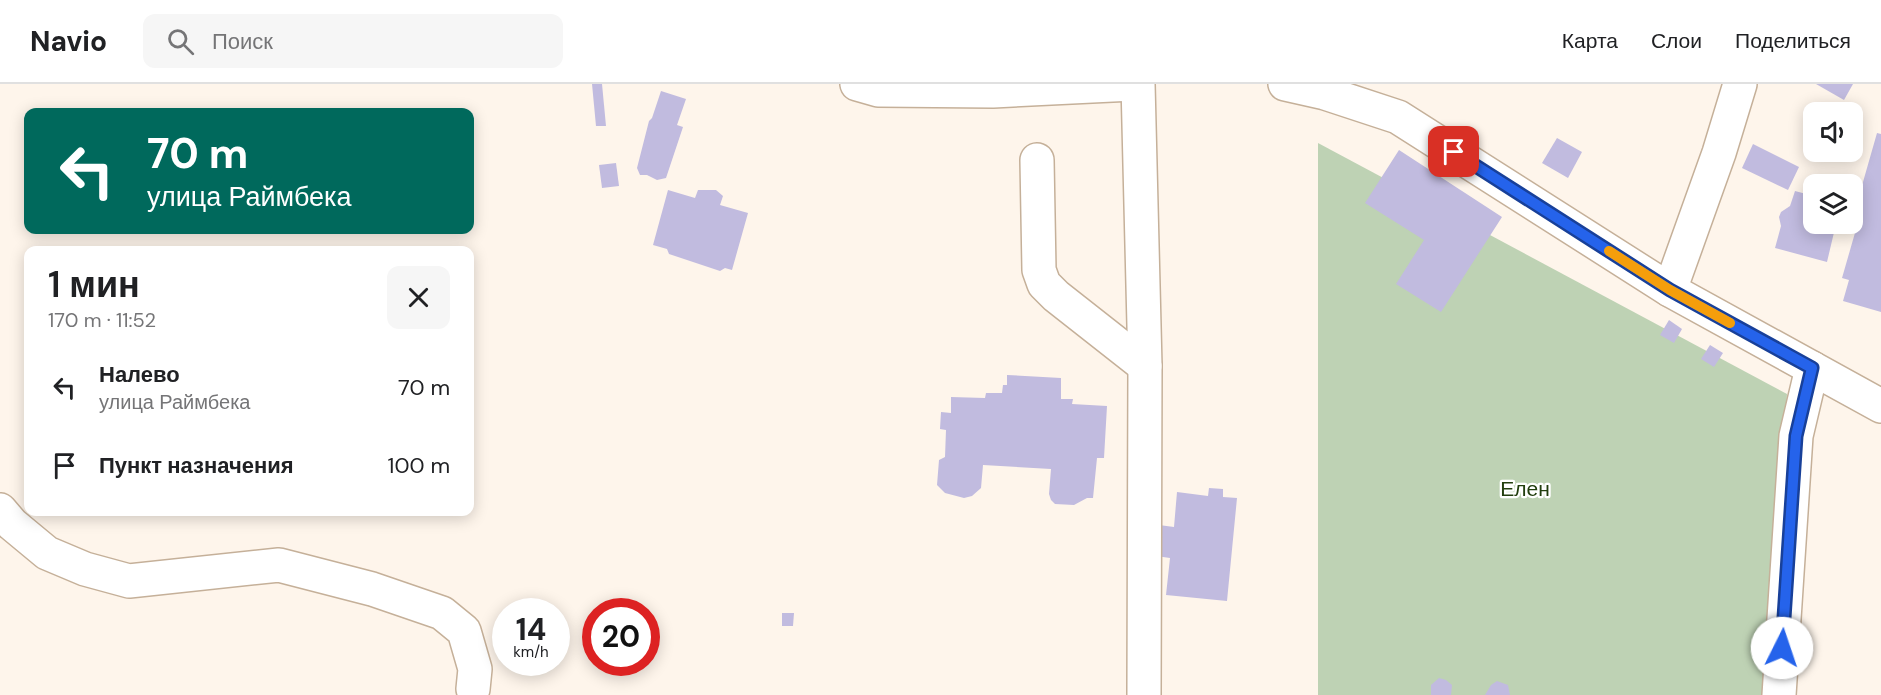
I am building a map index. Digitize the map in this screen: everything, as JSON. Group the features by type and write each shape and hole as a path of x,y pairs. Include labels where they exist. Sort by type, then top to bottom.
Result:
{"street":[{"path":"857,84 879,90 910,87 993,88 1133,84"},
{"path":"1138,84 1145,366 1144,695"},
{"path":"1285,84 1335,90 1398,117 1670,290 1881,406"},
{"path":"1670,290 1719,153 1740,84"},
{"path":"1037,160 1039,270 1044,284 1145,366"},
{"path":"1779,695 1796,436 1812,368"},
{"path":"0,510 12,524 47,553 85,569 129,581 279,565 372,589 442,613 464,631 475,669 473,690"}],"green space":[{"name":"Елен","path":"1318,143 1787,394 1770,695 1318,695"}],"building":[{"path":"592,84 602,84 606,126 596,126"},
{"path":"1816,84 1853,84 1844,100"},
{"path":"661,91 686,99 677,125 683,127 666,178 657,180 647,175 640,175 637,168 649,121"},
{"path":"1877,133 1881,134 1881,312 1843,301 1849,280 1842,278 1855,234 1863,234 1863,182"},
{"path":"1557,138 1582,152 1568,178 1542,163"},
{"path":"1753,144 1799,167 1788,190 1742,168"},
{"path":"1399,150 1502,217 1441,312 1396,284 1424,240 1365,203"},
{"path":"616,163 619,186 602,188 599,165"},
{"path":"668,190 695,198 698,190 716,190 723,196 720,205 748,213 732,270 725,268 720,271 669,254 667,249 653,245"},
{"path":"1795,191 1803,193 1803,234 1834,234 1827,262 1775,248 1781,226 1779,217 1781,212 1790,206"},
{"path":"1669,320 1682,329 1674,343 1660,335"},
{"path":"1710,345 1723,353 1714,367 1701,359"},
{"path":"1007,375 1061,378 1061,399 1073,399 1072,404 1107,406 1104,458 1097,458 1093,498 1087,498 1074,505 1055,504 1049,494 1051,469 983,465 981,488 972,496 964,498 945,493 937,485 939,460 945,457 946,430 940,429 941,412 951,413 951,397 985,398 986,393 1002,393 1003,385 1007,385"},
{"path":"1209,488 1223,489 1223,497 1237,498 1227,601 1166,595 1170,558 1156,556 1159,525 1174,527 1177,492 1208,496"},
{"path":"782,613 794,613 793,626 782,626"},
{"path":"1439,678 1452,685 1451,695 1431,695 1431,685"},
{"path":"1497,681 1508,685 1510,695 1485,695 1491,685"}],"slow traffic":[{"path":"1609,251 1670,290 1730,323"}],"route":[{"path":"1454,152 1670,290 1812,368 1796,436 1782,648"}]}
